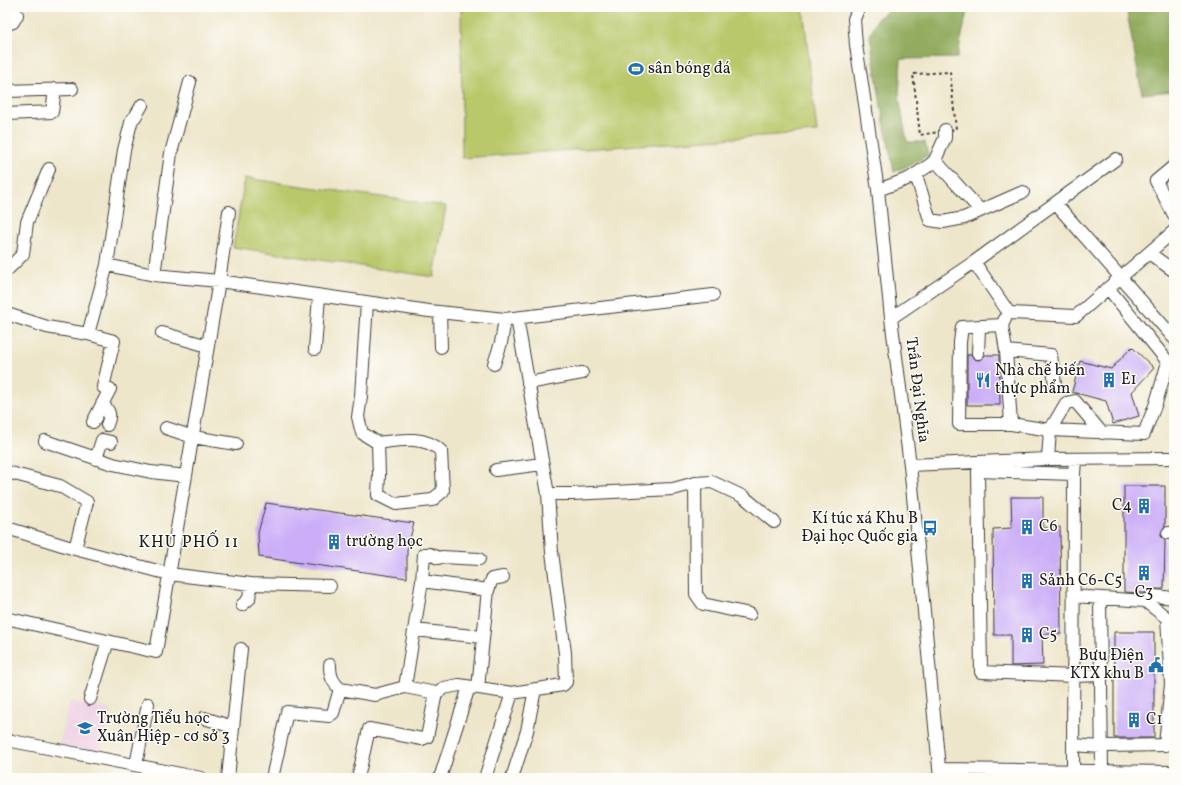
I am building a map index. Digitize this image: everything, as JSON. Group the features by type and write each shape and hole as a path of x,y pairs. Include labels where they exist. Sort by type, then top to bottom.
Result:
{"street":[{"path":"7,24 13,22 17,15 12,7"},
{"name":"Trần Đại Nghĩa","path":"859,7 854,19 856,45 878,190 891,318 910,465 939,773"},
{"path":"154,275 171,153 190,82"},
{"path":"7,114 52,112 55,89"},
{"path":"7,91 72,89"},
{"path":"88,334 107,265 124,150 132,119 135,117 142,104"},
{"path":"878,190 916,175 935,160 945,138 945,130"},
{"path":"891,318 974,262 1116,159"},
{"path":"935,160 980,210"},
{"path":"1174,166 1156,181 1174,215"},
{"path":"7,270 22,254 27,222 49,169"},
{"path":"916,175 930,220 943,222 964,218 1023,192"},
{"path":"1056,204 1174,338"},
{"path":"10,619 156,652 219,281 229,212"},
{"path":"1009,313 1076,316 1174,231"},
{"path":"1148,253 1174,271"},
{"path":"974,262 1009,313"},
{"path":"107,265 154,275 219,281 319,296 505,320 713,295"},
{"path":"1002,326 962,327 960,342 959,424 1012,424 1050,430 1144,434 1156,403 1168,362 1108,288"},
{"path":"315,349 319,296"},
{"path":"367,302 361,396 358,417 362,433 378,443 408,440 429,442 437,447 441,451 444,491 432,500 396,504 378,495 378,443"},
{"path":"440,312 441,347"},
{"path":"1009,313 1002,326 1006,351 1012,424"},
{"path":"7,314 47,327 88,334 114,341 103,387 110,389 93,422"},
{"path":"330,665 330,675 333,682 340,689 375,695 405,687 436,693 444,688 459,685 512,693 535,688 563,685 566,682 566,653 552,552 548,494 517,318"},
{"path":"494,364 501,343 505,320"},
{"path":"978,353 979,326"},
{"path":"162,333 208,346"},
{"path":"1006,351 1051,355 1055,384"},
{"path":"528,383 582,373"},
{"path":"1048,459 1050,430 1066,403 1075,401 1102,433"},
{"path":"102,404 109,411 110,416 107,425"},
{"path":"166,428 192,437 236,444"},
{"path":"96,459 102,440 112,442"},
{"path":"45,441 96,459 151,472 186,476"},
{"path":"910,465 1048,459 1174,458"},
{"path":"1073,771 1075,459"},
{"path":"496,470 542,464"},
{"path":"1074,474 978,471 981,672 1073,676 1101,675"},
{"path":"7,472 60,486 87,502 75,549"},
{"path":"548,494 674,489 695,483 712,482 744,497 774,522"},
{"path":"695,483 696,594 703,604 750,614"},
{"path":"7,528 75,549 169,574 251,584 330,586"},
{"path":"405,687 422,581 424,554 430,554 438,558 474,559"},
{"path":"440,778 474,688 483,637 488,590 492,579 503,577"},
{"path":"422,581 488,590"},
{"path":"242,605 249,599 251,584"},
{"path":"1074,596 1145,601 1155,596 1174,598"},
{"path":"1100,598 1102,771"},
{"path":"1073,745 1101,747 1165,745 1173,684 1170,619 1145,601"},
{"path":"414,630 483,637"},
{"path":"90,699 108,641"},
{"path":"228,778 241,649"},
{"path":"512,778 527,731 535,688"},
{"path":"272,778 287,712 329,716 333,713 340,689"},
{"path":"358,778 369,729 422,739 427,737 436,693"},
{"path":"485,778 512,693"},
{"path":"136,766 148,704"},
{"path":"204,718 234,727"},
{"path":"7,740 201,778"},
{"path":"939,773 1020,774 1102,771 1167,774"}],"path":[{"path":"950,72 956,129 945,130 920,134 913,74 950,72"}],"shaded area":[{"name":"Trường Tiểu học Xuân Hiệp - cơ sở 3","path":"70,701 112,710 100,754 59,745"}],"green space":[{"name":"sân bóng đá","path":"461,7 803,7 817,132 462,158"},
{"path":"893,7 968,7 957,58 901,59 899,97 907,142 925,142 928,155 913,164 894,172 883,118 870,36 877,19"},
{"path":"1126,7 1174,7 1174,91 1142,94"},
{"path":"245,178 446,206 434,277 233,247"}],"building":[{"name":"E1","path":"1132,347 1154,368 1132,392 1139,416 1113,424 1106,401 1072,392 1080,361 1111,369"},
{"name":"Nhà chế biến thực phẩm","path":"967,355 971,355 974,359 978,360 982,359 985,355 999,355 1000,405 967,405"},
{"path":"1124,486 1165,486 1165,526 1161,533 1161,536 1165,540 1164,589 1155,589 1145,593 1124,592"},
{"path":"1011,497 1043,497 1043,528 1060,527 1061,634 1042,634 1043,665 1011,666 1011,635 994,635 993,529 1012,528"},
{"name":"trường học","path":"266,503 414,523 407,550 407,578 259,557 258,533"},
{"path":"1114,632 1154,632 1154,738 1114,738"}],"place":[{"name":"sân bóng đá","path":"636,69"},
{"name":"Nhà chế biến thực phẩm","path":"983,380"},
{"name":"E1","path":"1109,380"},
{"name":"C4","path":"1144,506"},
{"name":"C6","path":"1027,527"},
{"name":"Kí túc xá Khu B Đại học Quốc gia","path":"930,528"},
{"name":"trường học","path":"334,542"},
{"name":"C3","path":"1144,573"},
{"name":"Sảnh C6-C5","path":"1027,581"},
{"name":"C5","path":"1027,635"},
{"name":"Bưu Điện KTX khu B","path":"1156,665"},
{"name":"C1","path":"1134,720"},
{"name":"Trường Tiểu học Xuân Hiệp - cơ sở 3","path":"85,728"}],"district":[{"name":"KHU PHỐ 11","path":"189,542"}]}
